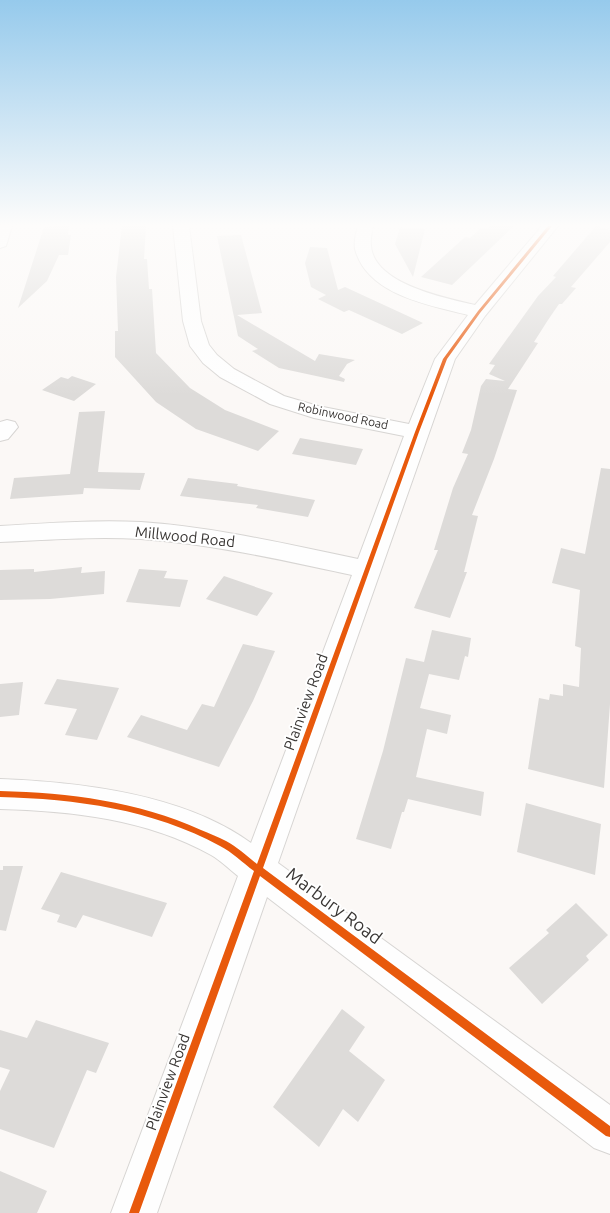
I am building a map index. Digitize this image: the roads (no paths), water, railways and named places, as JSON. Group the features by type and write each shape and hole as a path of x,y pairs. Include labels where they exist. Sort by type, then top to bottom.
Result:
{"street":[{"name":"Robinwood Road","path":"188,283 192,321 200,346 210,359 227,373 277,400 314,412 417,432"},
{"path":"390,283 400,289 421,297 479,312"},
{"name":"Plainview Road","path":"134,1213 445,359 503,283"},
{"name":"Millwood Road","path":"0,534 89,530 158,532 239,542 368,570"},
{"name":"Marbury Road","path":"0,794 50,795 112,804 164,818 224,844 259,868 610,1132"}]}
